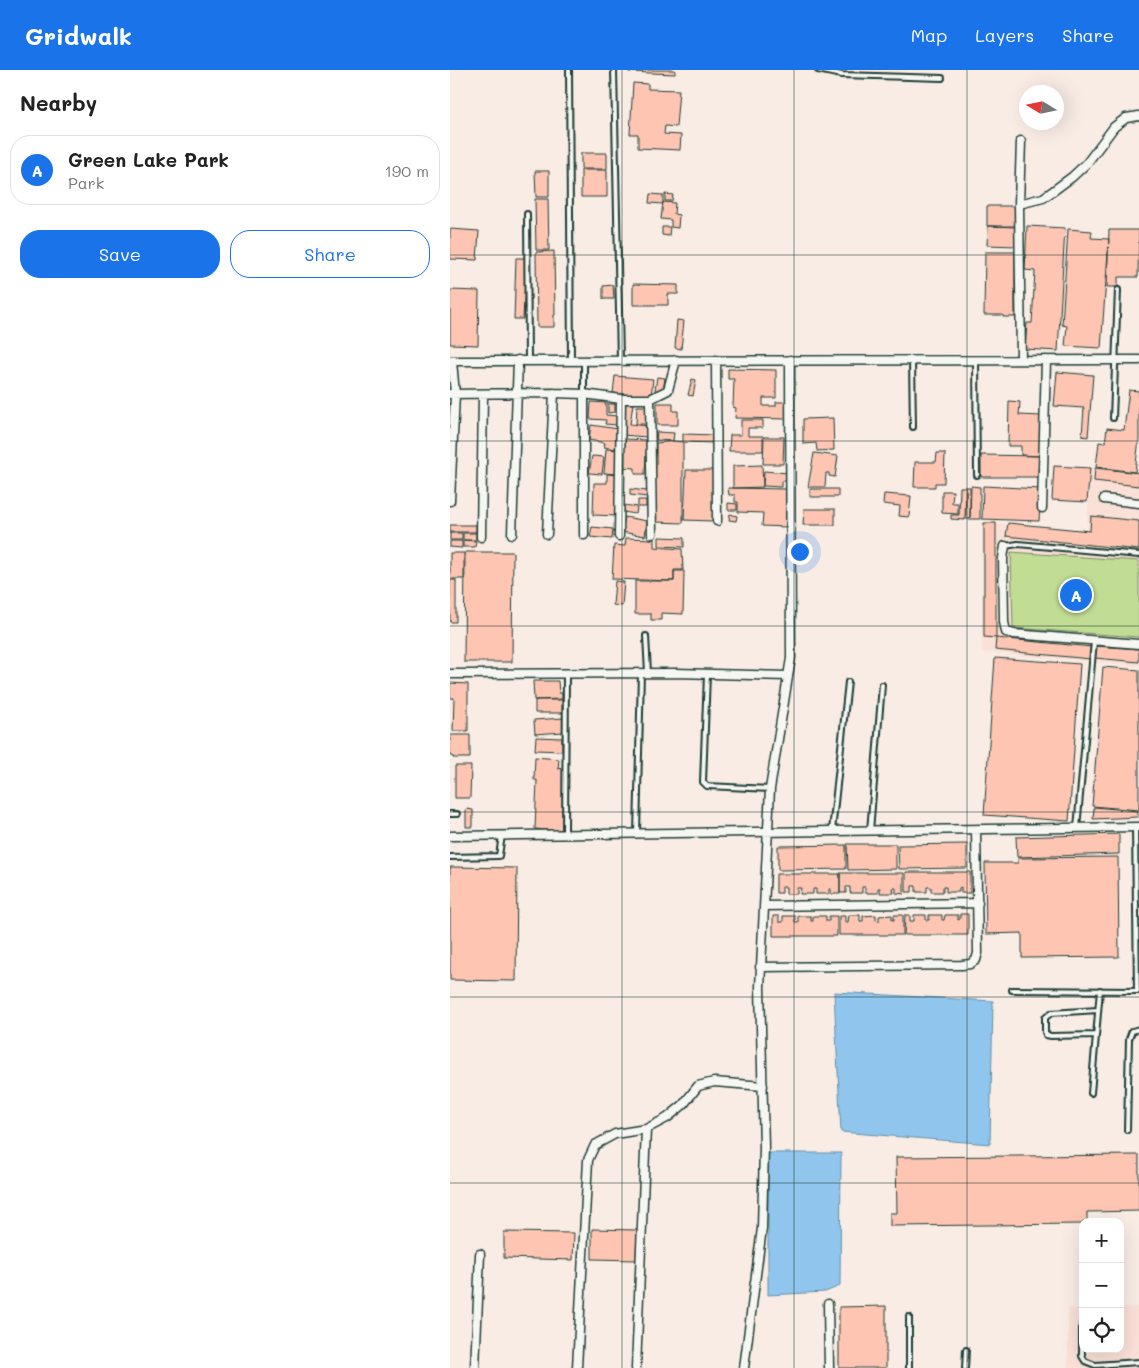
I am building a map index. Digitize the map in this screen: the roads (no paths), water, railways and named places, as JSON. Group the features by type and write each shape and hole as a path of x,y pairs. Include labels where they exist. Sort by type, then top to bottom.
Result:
{"street":[{"path":"1019,204 1043,198 1053,191 1087,163 1114,127 1126,118 1139,116"},
{"path":"1021,141 1019,204 1021,360"},
{"path":"450,501 453,394 451,360 1139,360"},
{"path":"512,534 518,360"},
{"path":"453,394 554,393 584,394 620,399 650,399 668,390 676,360"},
{"path":"716,360 717,521"},
{"path":"744,1368 762,1228 764,1146 760,967 770,789 791,658 790,360"},
{"path":"1042,508 1046,360"},
{"path":"547,534 554,393"},
{"path":"481,537 483,394"},
{"path":"584,394 584,535"},
{"path":"619,536 620,399"},
{"path":"650,399 652,534"},
{"path":"1104,499 1139,503"},
{"path":"1005,546 1003,558 1006,632 1139,644"},
{"path":"450,674 644,673 788,676"},
{"path":"450,836 1137,827"},
{"path":"760,967 970,964 976,960 978,953 976,830"},
{"path":"764,906 978,903"},
{"path":"577,1368 588,1160 595,1146 615,1134 646,1129 668,1118 683,1105 698,1086 714,1082 762,1086"},
{"path":"636,1368 646,1129"},
{"path":"475,1368 480,1254"},
{"path":"828,1304 829,1368"}],"lane":[{"path":"569,70 571,360"},
{"path":"614,70 620,360"},
{"path":"818,70 842,75 942,78"},
{"path":"527,214 528,360"},
{"path":"1114,418 1118,290"},
{"path":"584,360 584,394"},
{"path":"912,360 913,427"},
{"path":"976,360 977,475"},
{"path":"1005,546 1018,544 1139,555"},
{"path":"638,833 646,636"},
{"path":"1077,828 1094,641"},
{"path":"565,834 566,674"},
{"path":"707,674 703,782 707,786 770,789"},
{"path":"832,831 848,682"},
{"path":"870,830 882,685"},
{"path":"450,814 457,814"},
{"path":"1012,990 1138,992 1137,827"},
{"path":"450,857 499,856 502,835"},
{"path":"1091,1093 1100,990"},
{"path":"1096,1035 1046,1035 1044,1032 1045,1018 1050,1013 1098,1010"},
{"path":"1127,1130 1130,1039 1132,1031 1139,1030"},
{"path":"909,1317 909,1368"},
{"path":"965,1368 966,1350"},
{"path":"1082,1353 1086,1361 1095,1365 1139,1362"}],"water":[{"path":"834,992 993,1001 990,1144 841,1132"},
{"path":"768,1153 841,1153 840,1286 825,1292 768,1295"}],"place":[{"name":"Green Lake Park","path":"1076,595"}]}
